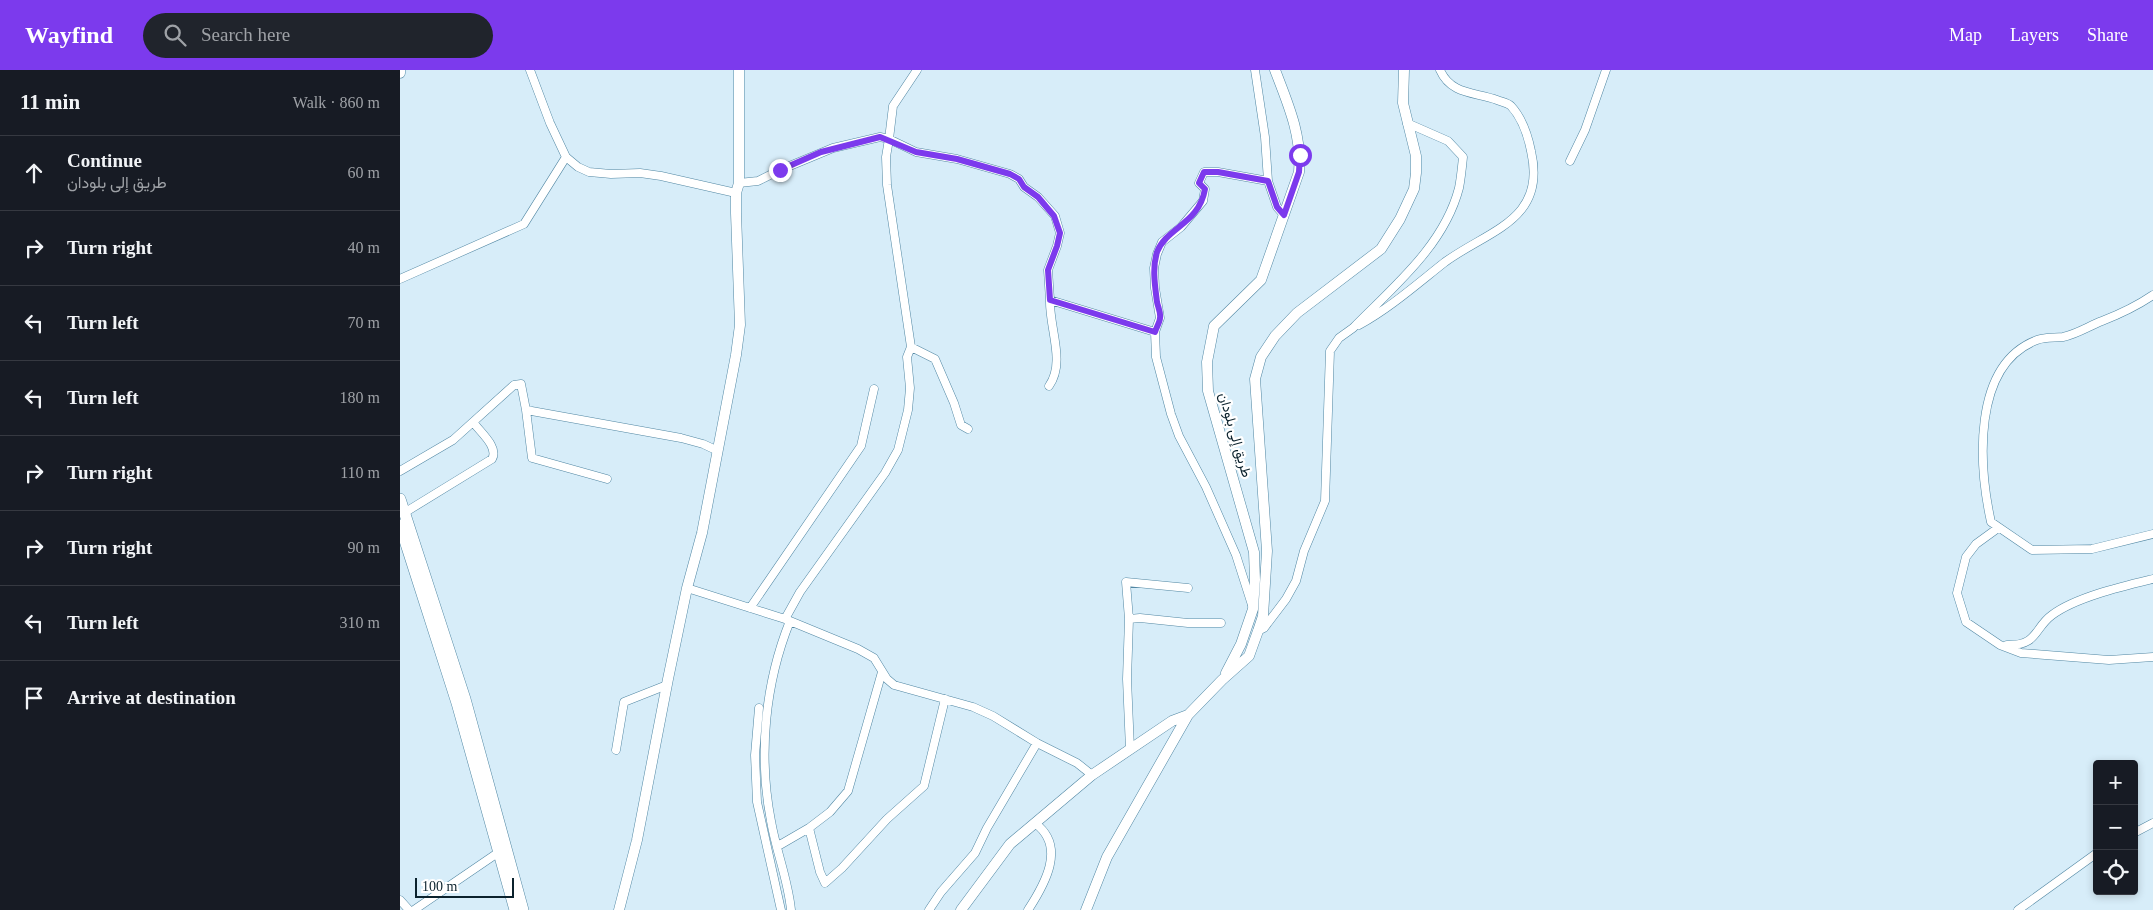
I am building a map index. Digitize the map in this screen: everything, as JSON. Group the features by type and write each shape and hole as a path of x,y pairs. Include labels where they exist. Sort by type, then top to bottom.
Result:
{"main road":[{"path":"619,910 637,840 686,588 702,533 716,450 736,355 740,325 739,70"},
{"name":"طريق إلى بلودان","path":"1222,680 1241,644 1253,609 1254,552 1208,391 1207,362 1214,326 1261,280 1299,172 1300,155 1292,113 1275,70"},
{"path":"1086,910 1107,857 1188,714 1249,656 1263,616 1267,551 1255,379 1262,357 1274,336 1297,313 1381,249 1400,219 1414,189 1416,173 1416,156 1403,104 1404,70"},
{"path":"400,499 465,700 523,910"},
{"path":"400,525 457,703 515,910"},
{"path":"961,910 1010,844 1092,775 1172,721 1188,714"}],"street":[{"path":"530,70 550,123 566,157 578,167 589,172 654,175 738,188 833,148 880,137 916,152 957,159 1010,174 1019,179 1024,187 1038,197 1054,216 1060,233 1048,270 1050,320 1057,362 1054,379 1049,386"},
{"path":"791,910 788,885 771,821 764,763 774,668 788,620 800,592 885,473 898,450 908,410 910,388 907,357 911,347 887,185 886,157 893,106 917,70"},
{"path":"1255,70 1265,137 1268,181 1277,207 1284,215"},
{"path":"1258,631 1264,628 1286,599 1296,581 1304,551 1325,501 1330,351 1339,338 1353,328 1378,315 1459,252 1509,223 1528,200 1534,185 1534,162 1529,141 1520,120 1510,105 1454,88 1446,82 1440,70"},
{"path":"1570,161 1585,130 1606,70"},
{"path":"1353,328 1433,244 1448,216 1459,188 1463,157 1448,141 1407,123"},
{"path":"400,279 524,224 566,157"},
{"path":"1253,609 1236,555 1206,487 1179,436 1171,414 1156,357 1155,332 1160,318 1154,268 1162,242 1181,227 1203,201 1205,189 1199,183 1204,172 1218,172 1268,181"},
{"path":"2153,296 2122,314 2074,333 2037,340 2016,354 1998,375 1988,403 1983,440 1988,507 1992,522 2032,550 2092,549 2153,534"},
{"path":"1050,300 1155,332"},
{"path":"911,347 935,359 954,403 961,425 968,429"},
{"path":"400,472 439,449 473,422 514,385 521,384 532,458 607,479"},
{"path":"750,608 861,446 874,389"},
{"path":"526,410 681,438 716,450"},
{"path":"404,513 492,459 494,450 473,422"},
{"path":"1998,528 1976,544 1966,557 1957,593 1966,622 2000,645 2020,653 2109,660 2153,657"},
{"path":"2000,645 2016,645 2035,637 2050,616 2078,601 2153,579"},
{"path":"1130,749 1126,679 1129,619 1126,582 1188,588"},
{"path":"686,588 788,620 858,649 874,658 882,672 894,685 973,707 1077,763 1092,775"},
{"path":"1129,619 1221,623"},
{"path":"778,846 809,828 830,812 848,792 882,672"},
{"path":"616,750 624,702 667,685"},
{"path":"809,828 820,872 825,883 842,868 887,819 924,786 945,700"},
{"path":"759,708 755,755 757,802 779,893 781,910"},
{"path":"929,910 941,892 975,853 987,828 1037,743"},
{"path":"2138,831 2153,823"},
{"path":"1028,910 1044,882 1049,867 1052,844 1045,831 1036,824"},
{"path":"414,910 499,852"},
{"path":"2018,910 2093,856"},
{"path":"400,900 408,910"}],"route":[{"path":"780,170 833,148 880,137 916,152 957,159 1010,174 1019,179 1024,187 1038,197 1054,216 1060,233 1048,270 1050,300 1155,332 1160,318 1154,268 1157,254 1162,242 1192,216 1203,201 1205,189 1199,183 1204,172 1218,172 1268,181 1277,207 1284,215 1299,172 1300,155"}]}
